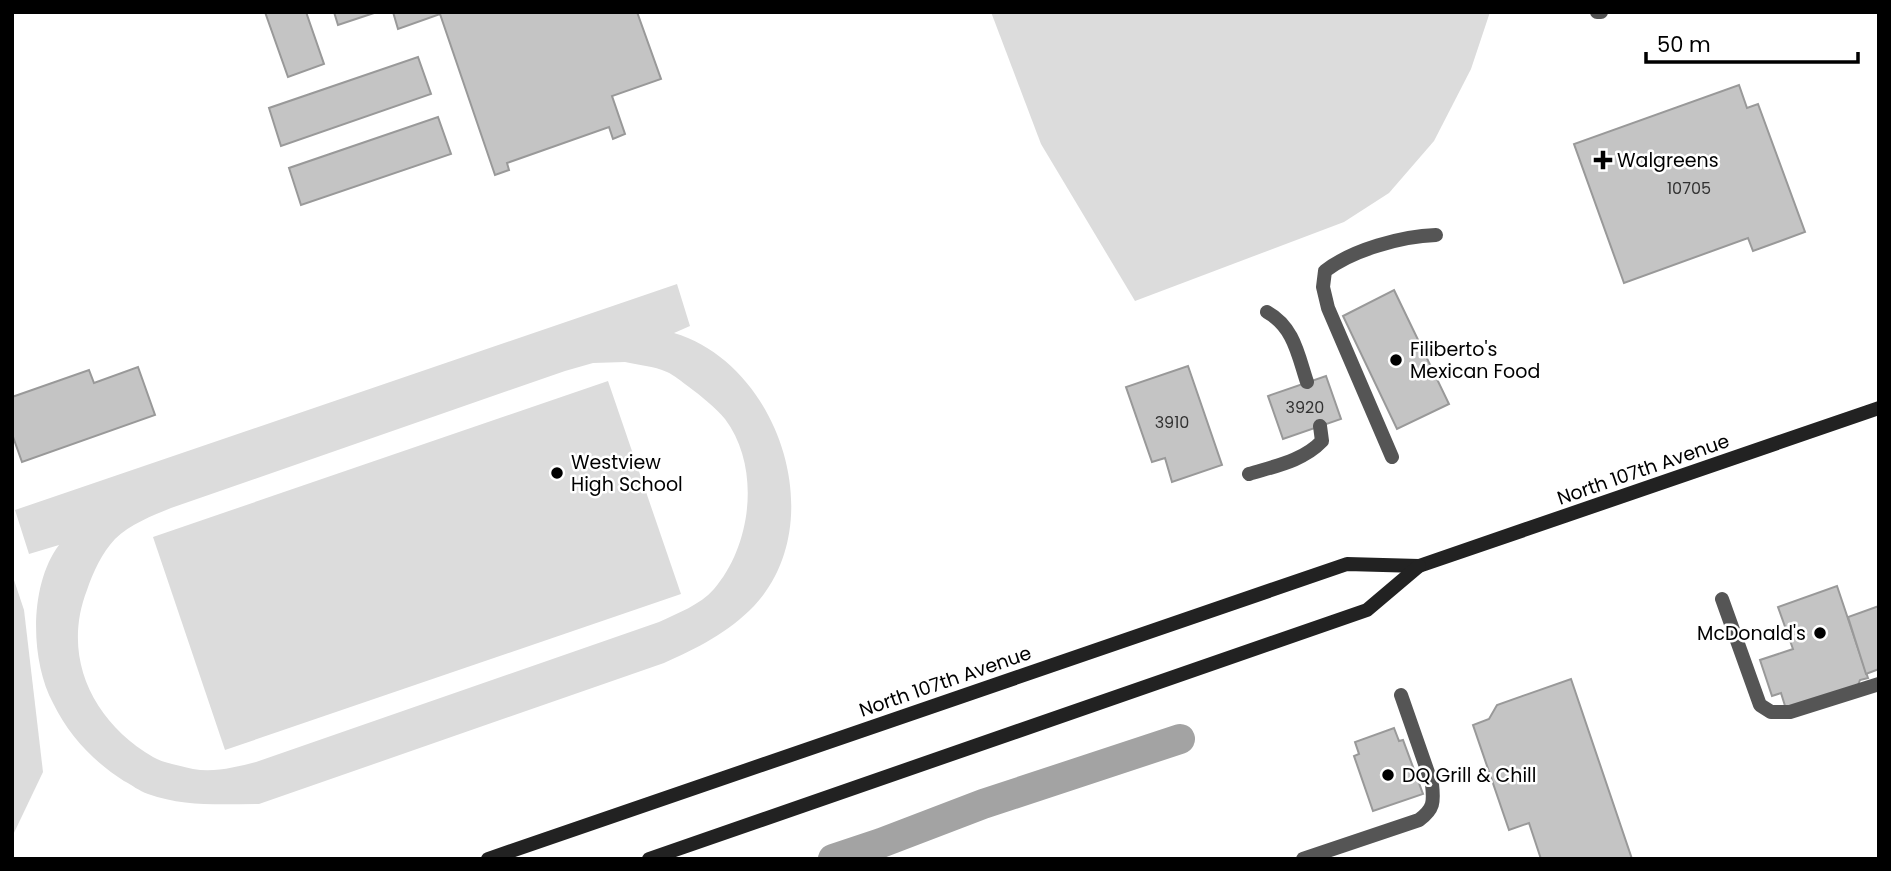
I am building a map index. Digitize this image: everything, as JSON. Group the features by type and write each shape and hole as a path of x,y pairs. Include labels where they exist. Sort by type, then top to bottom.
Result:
{"main road":[{"name":"North 107th Avenue","path":"488,859 1347,564 1419,565 1879,408"},
{"name":"North 107th Avenue","path":"649,859 1367,610 1419,565"}],"lane":[{"path":"1392,457 1328,308 1323,287 1325,271 1338,261 1396,240 1436,234"},
{"path":"1267,312 1280,320 1293,340 1307,382"},
{"path":"1249,474 1301,457 1313,450 1322,441 1320,426"},
{"path":"1722,599 1760,705 1771,712 1790,712 1879,684"},
{"path":"1303,859 1419,820 1431,811 1434,799 1432,784 1401,695"}],"shaded area":[{"path":"991,12 1490,12 1471,69 1434,141 1389,193 1344,222 1135,301 1041,144"},
{"path":"677,284 690,326 674,333 711,350 742,377 766,411 783,450 791,491 789,533 777,572 754,606 712,639 664,663 259,804 189,803 148,794 124,781 83,747 59,715 45,686 37,645 36,623 42,581 59,545 29,554 15,510","holes":["625,362 670,373 708,402 725,419 744,460 747,505 744,529 737,551 714,589 695,604 659,622 256,762 225,769 193,769 157,759 132,743 114,726 99,706 88,686 81,663 78,639 80,615 98,563 110,544 127,529 171,508 565,371 593,363"]},
{"path":"608,381 681,594 225,750 153,537"},
{"path":"12,574 24,610 43,772 12,837"}],"building":[{"path":"265,12 306,12 324,64 288,77"},
{"path":"334,12 377,12 338,25"},
{"path":"393,12 637,12 661,79 612,96 625,134 613,139 609,127 507,163 509,170 495,175 440,14 398,29"},
{"path":"418,57 431,94 281,146 269,108"},
{"name":"Walgreens","path":"1739,85 1747,108 1758,104 1805,232 1753,251 1748,238 1624,283 1574,144"},
{"path":"438,117 451,154 301,205 289,168"},
{"name":"Filiberto's Mexican Food","path":"1394,290 1449,404 1397,429 1343,316"},
{"path":"1188,366 1222,465 1172,482 1165,458 1152,462 1126,387"},
{"path":"138,367 155,415 22,462 12,434 12,397 89,370 94,383"},
{"path":"1326,376 1341,419 1283,439 1268,396"},
{"name":"McDonald's","path":"1837,586 1868,678 1860,680 1858,685 1786,709 1781,693 1772,696 1760,660 1793,649 1778,607"},
{"path":"1879,606 1879,669 1866,674 1848,617"},
{"path":"1571,679 1632,859 1541,859 1529,823 1509,830 1473,725 1489,719 1497,705"},
{"name":"DQ Grill & Chill","path":"1394,728 1399,741 1403,740 1423,794 1373,811 1354,756 1359,754 1355,742"}],"waterway":[{"path":"833,859 983,804 1180,739"}],"place":[{"name":"Walgreens","path":"1603,160"},
{"name":"Filiberto's Mexican Food","path":"1396,360"},
{"name":"Westview High School","path":"557,473"},
{"name":"McDonald's","path":"1820,633"},
{"name":"DQ Grill & Chill","path":"1388,775"}]}
